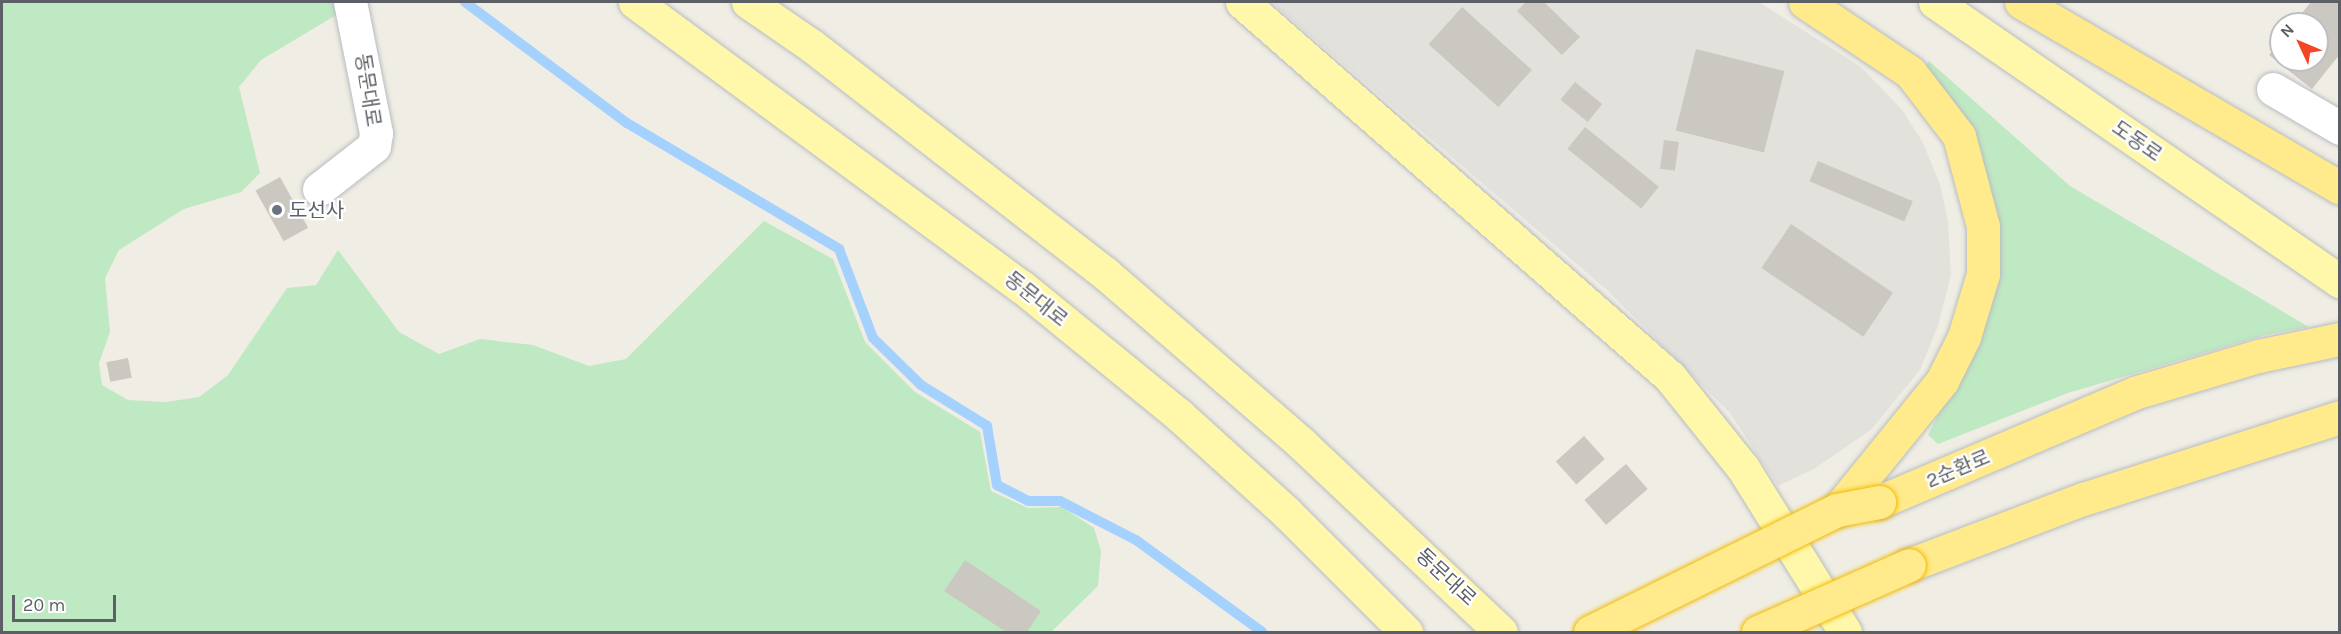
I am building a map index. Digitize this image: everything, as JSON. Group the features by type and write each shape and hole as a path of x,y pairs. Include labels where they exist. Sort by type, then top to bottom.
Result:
{"highway":[{"path":"1805,2 1910,72 1959,136 1983,225 1983,274 1964,337 1942,381 1865,471 1837,510"},
{"path":"2020,2 2340,188"},
{"name":"2순환로","path":"1590,633 1837,510 1880,502 2134,393 2258,356 2335,340"},
{"path":"1758,633 1909,565 2083,499 2340,417"}],"main road":[{"name":"동문대로","path":"635,2 1022,287 1161,400 1286,512 1406,633"},
{"name":"동문대로","path":"748,2 812,46 1106,274 1301,443 1501,633"},
{"path":"1242,2 1670,377 1743,468 1845,633"},
{"name":"도동로","path":"1935,2 2340,281"}],"lane":[{"name":"동문대로","path":"319,189 374,146 376,133 350,2"},
{"path":"2273,88 2340,128"}],"shaded area":[{"path":"1271,2 1759,2 1861,67 1903,111 1922,141 1940,184 1948,221 1951,275 1938,326 1920,370 1872,429 1814,469 1778,486 1730,413 1607,290"}],"green space":[{"path":"2,2 341,2 343,11 261,60 239,87 260,173 241,192 184,209 119,250 105,278 110,332 99,363 102,385 128,400 166,402 199,397 228,375 287,288 316,285 338,250 399,332 439,354 480,339 533,345 589,366 626,359 764,221 833,259 865,342 915,392 980,432 991,491 1028,508 1062,507 1094,528 1101,551 1098,586 1051,632 2,632"},
{"path":"1929,61 2070,186 2309,327 2265,335 2068,393 1938,444 1928,435 1965,363 1996,247 1921,70"}],"building":[{"path":"1526,2 1544,2 1580,37 1562,55 1517,11"},
{"path":"2311,2 2340,2 2340,54 2329,68 2329,12 2303,12"},
{"path":"1462,7 1532,70 1498,107 1429,44"},
{"path":"1696,49 1784,71 1764,153 1676,131"},
{"path":"2290,72 2326,72 2312,89"},
{"path":"1575,82 1602,104 1588,122 1561,100"},
{"path":"1585,127 1659,187 1641,209 1567,149"},
{"path":"1664,140 1679,142 1675,171 1660,169"},
{"path":"1818,161 1913,201 1904,221 1809,181"},
{"path":"280,177 308,228 284,241 256,191"},
{"path":"1791,224 1893,293 1863,337 1761,268"},
{"path":"128,358 132,378 110,382 106,362"},
{"path":"1584,436 1605,459 1577,484 1556,461"},
{"path":"1626,464 1648,489 1606,525 1584,500"},
{"path":"965,560 1041,611 1027,632 1006,632 944,591"}],"waterway":[{"path":"465,2 627,123 839,249 873,338 921,385 987,426 997,485 1028,501 1060,501 1136,540 1262,632"}],"place":[{"name":"도선사","path":"277,210"}]}
